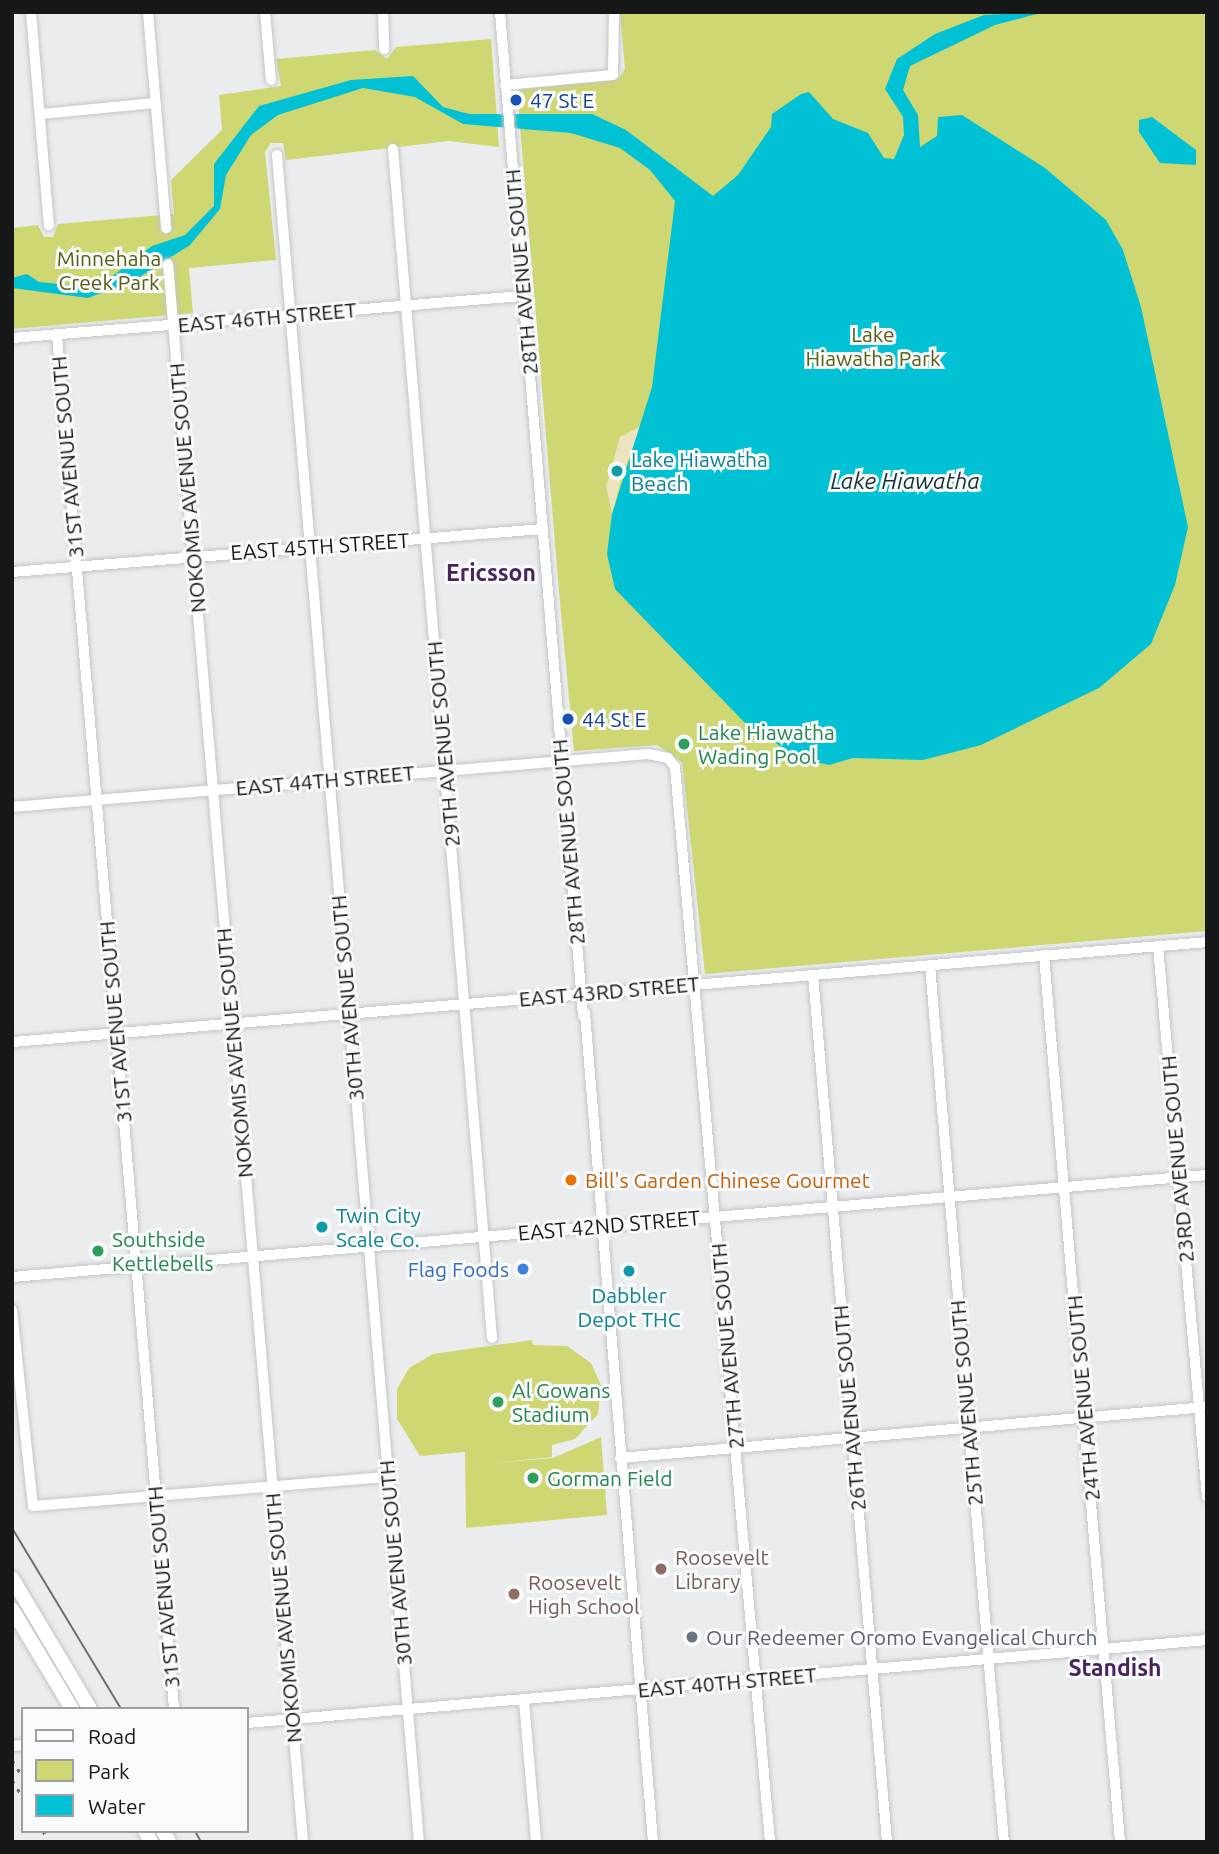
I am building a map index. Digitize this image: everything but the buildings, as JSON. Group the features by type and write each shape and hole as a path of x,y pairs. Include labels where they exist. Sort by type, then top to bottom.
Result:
{"highway":[{"path":"12,1578 89,1707"},
{"path":"12,1609 71,1707"}],"street":[{"path":"31,12 49,225"},
{"path":"148,12 166,228"},
{"path":"265,12 271,80"},
{"path":"383,12 384,49"},
{"name":"28TH AVENUE SOUTH","path":"500,12 653,1842"},
{"path":"506,85 603,77 617,71 614,12"},
{"path":"41,114 155,103"},
{"name":"29TH AVENUE SOUTH","path":"393,149 492,1338"},
{"name":"30TH AVENUE SOUTH","path":"277,155 419,1842"},
{"name":"NOKOMIS AVENUE SOUTH","path":"168,264 303,1842"},
{"name":"EAST 46TH STREET","path":"12,338 522,296"},
{"name":"31ST AVENUE SOUTH","path":"57,335 174,1707"},
{"name":"EAST 45TH STREET","path":"12,572 543,530"},
{"name":"EAST 44TH STREET","path":"12,807 659,754 676,767"},
{"name":"27TH AVENUE SOUTH","path":"676,767 770,1842"},
{"name":"EAST 43RD STREET","path":"12,1042 231,1021 1207,942"},
{"name":"23RD AVENUE SOUTH","path":"1158,946 1203,1407 1207,1497"},
{"name":"24TH AVENUE SOUTH","path":"1044,955 1120,1842"},
{"name":"25TH AVENUE SOUTH","path":"930,965 1004,1842"},
{"name":"26TH AVENUE SOUTH","path":"813,975 887,1842"},
{"name":"EAST 42ND STREET","path":"12,1277 1207,1175"},
{"path":"12,1310 33,1506 387,1477"},
{"path":"620,1458 1203,1407"},
{"name":"EAST 40TH STREET","path":"248,1723 1207,1640"},
{"path":"524,1701 536,1842"}],"green space":[{"name":"Lake Hiawatha Park","path":"620,12 1207,12 1207,931 705,974 682,762 657,745 574,751 559,591 517,90 619,78 625,69"},
{"name":"Minnehaha Creek Park","path":"491,39 499,147 449,141 286,160 283,143 271,143 265,152 276,260 189,268 193,313 12,329 12,228 38,225 44,237 53,237 58,224 174,214 171,180 222,130 219,95 281,86 276,59 375,50 387,59 396,47"},
{"name":"Al Gowans Stadium","path":"532,1340 533,1345 567,1346 591,1363 601,1385 598,1414 575,1439 552,1445 552,1457 492,1463 553,1458 601,1437 607,1515 466,1528 465,1452 420,1456 397,1419 397,1389 409,1368 433,1354"}],"sand":[{"name":"Lake Hiawatha Beach","path":"641,426 621,479 612,514 606,486 620,437"}],"water":[{"name":"Lake Hiawatha","path":"1045,12 995,25 910,66 903,90 918,115 920,147 937,136 938,117 962,115 1045,168 1106,220 1123,250 1141,307 1188,527 1175,585 1151,644 1099,688 981,745 923,760 853,758 829,765 799,758 747,725 615,589 607,554 612,514 652,387 675,201 650,170 620,148 571,133 463,124 415,97 363,88 278,115 251,135 226,175 220,209 190,245 135,280 88,298 12,288 12,278 27,274 39,282 78,286 106,281 152,246 185,235 214,206 214,164 259,106 351,80 413,76 443,107 469,114 592,114 626,130 713,196 738,175 771,127 772,114 801,94 809,92 833,119 868,133 884,158 894,159 904,135 903,117 885,89 897,59 935,34 984,15"},
{"path":"1152,117 1196,150 1196,165 1160,163 1139,132 1139,120"}],"tram line":[{"path":"12,1528 120,1707"},
{"path":"196,1833 201,1842"}],"railway":[{"path":"12,1760 21,1774"},
{"path":"12,1780 21,1794"},
{"path":"44,1833 50,1842"}],"place":[{"name":"47 St E","path":"516,100"},
{"name":"Lake Hiawatha Beach","path":"617,471"},
{"name":"44 St E","path":"568,719"},
{"name":"Lake Hiawatha Wading Pool","path":"684,744"},
{"name":"Bill's Garden Chinese Gourmet","path":"571,1180"},
{"name":"Twin City Scale Co.","path":"322,1227"},
{"name":"Southside Kettlebells","path":"98,1251"},
{"name":"Flag Foods","path":"523,1269"},
{"name":"Dabbler Depot THC","path":"629,1271"},
{"name":"Al Gowans Stadium","path":"498,1402"},
{"name":"Gorman Field","path":"533,1478"},
{"name":"Roosevelt Library","path":"661,1569"},
{"name":"Roosevelt High School","path":"514,1594"},
{"name":"Our Redeemer Oromo Evangelical Church","path":"692,1637"}],"district":[{"name":"Ericsson","path":"491,573"},
{"name":"Standish","path":"1115,1668"}]}
